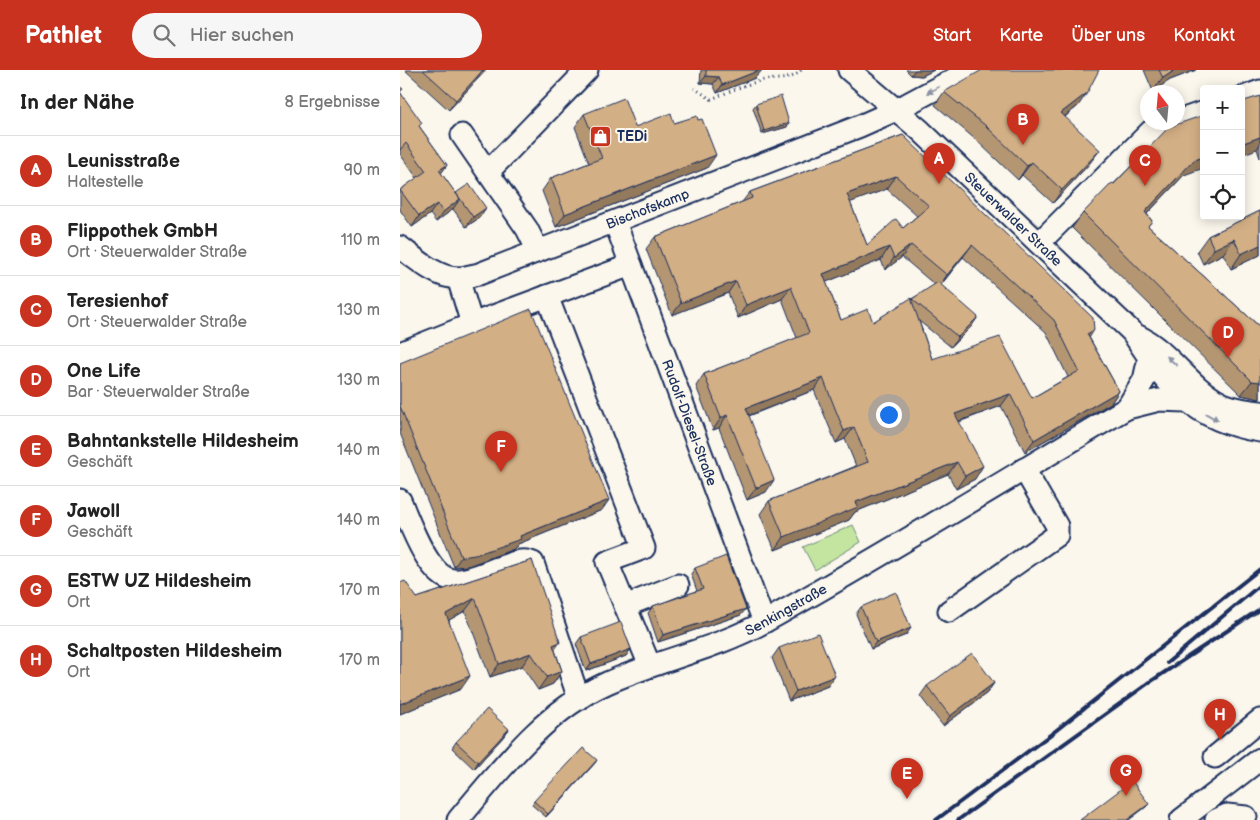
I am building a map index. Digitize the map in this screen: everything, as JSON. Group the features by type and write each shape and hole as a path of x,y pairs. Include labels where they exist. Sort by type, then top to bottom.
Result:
{"street":[{"path":"488,172 587,70"},
{"name":"Steuerwalder Straße","path":"850,70 920,130 1132,332 1149,358 1185,401 1221,422 1260,431"},
{"name":"Bischofskamp","path":"458,278 479,274 615,222 896,110 971,70"},
{"path":"1245,97 1260,91"},
{"path":"1185,119 1200,113"},
{"path":"1039,243 1154,130"},
{"path":"462,135 527,229 538,251"},
{"name":"Rudolf-Diesel-Straße","path":"615,222 764,622"},
{"path":"400,247 414,268 458,278 472,324"},
{"path":"400,353 472,324 632,265"},
{"path":"547,296 644,548 607,562 650,666"},
{"name":"Steuerwalder Straße","path":"1132,332 1154,344 1207,394 1220,402 1239,409 1260,412"},
{"name":"Senkingstraße","path":"1127,408 1144,380 1149,358"},
{"name":"Senkingstraße","path":"458,820 518,748 550,719 579,699 606,684 764,622 1127,408 1159,400 1185,401"},
{"path":"949,612 1057,535 1057,526 1024,469"},
{"path":"400,500 434,570 446,578 462,580 517,561 528,560 533,563 579,699"},
{"path":"625,606 678,585"},
{"path":"1215,757 1260,720"},
{"path":"1181,820 1260,759"},
{"path":"1216,820 1227,815 1249,814"}],"path":[{"path":"694,88 711,99 761,80 780,80 797,74 801,70"},
{"path":"755,75 761,80"}],"green space":[{"path":"853,525 861,542 815,570 803,547"}],"building":[{"path":"423,70 483,70 456,100"},
{"path":"706,70 760,70 722,85 719,77 706,76"},
{"path":"982,70 1099,70 1087,93 1061,113 1100,150 1062,190 1032,162 1027,166 986,126 944,92"},
{"path":"1159,70 1175,70 1163,78"},
{"path":"400,92 422,123 419,126 447,165 439,170 460,199 443,212 437,204 419,216 400,190 426,171 406,143 400,150"},
{"path":"781,96 789,123 764,131 756,104"},
{"path":"1260,96 1260,137 1245,143 1245,130 1245,101"},
{"path":"624,98 635,127 671,113 674,123 697,116 698,120 702,119 716,155 565,214 551,178 602,158 584,114"},
{"path":"1200,116 1200,158 1194,160 1145,212 1152,221 1148,226 1260,327 1260,382 1252,381 1083,213 1166,130 1185,130 1185,122"},
{"path":"903,135 1093,318 1094,330 1087,334 1119,391 1034,440 1010,394 955,414 983,466 965,476 957,462 856,502 858,507 784,537 769,501 868,462 854,427 844,431 823,378 746,408 774,480 756,488 727,415 721,418 704,374 809,333 791,287 746,305 736,281 681,303 655,237 752,198 750,192","holes":["896,176 929,206 903,228 896,219 867,245 847,194","911,245 947,275 972,245 1054,320 1079,371 1032,398 1000,337 932,359 911,298 873,322 868,309 841,320 823,274 889,247 894,258"]},
{"path":"469,184 486,208 473,217 456,193"},
{"path":"1260,211 1260,245 1241,254 1234,239 1214,249 1208,236 1245,220 1245,218"},
{"path":"938,282 978,317 958,337 912,299"},
{"path":"531,309 609,500 520,536 521,539 475,555 461,557 400,406 400,363"},
{"path":"726,556 746,609 663,635 653,606 703,589 695,568"},
{"path":"532,560 560,642 553,645 562,671 547,677 531,653 499,664 475,598 446,614 470,676 400,704 400,583 405,581 417,598"},
{"path":"896,592 911,628 876,642 861,607"},
{"path":"621,622 631,649 591,664 581,637"},
{"path":"818,633 835,676 796,691 779,648"},
{"path":"972,653 994,683 950,716 927,686"},
{"path":"487,709 509,729 478,762 456,742"},
{"path":"583,748 597,760 548,814 534,801"},
{"path":"1132,781 1149,804 1127,820 1080,820"}],"railway":[{"path":"936,820 1054,732 1260,569"},
{"path":"1167,663 1260,585"},
{"path":"958,820 1150,682 1260,609"}],"place":[{"name":"TEDi","path":"601,136"},
{"name":"Flippothek GmbH","path":"1023,145"},
{"name":"Leunisstraße","path":"939,184"},
{"name":"Teresienhof","path":"1145,186"},
{"name":"One Life","path":"1228,358"},
{"name":"Jawoll","path":"501,472"},
{"name":"Schaltposten Hildesheim","path":"1220,740"},
{"name":"ESTW UZ Hildesheim","path":"1126,796"},
{"name":"Bahntankstelle Hildesheim","path":"907,799"}]}
